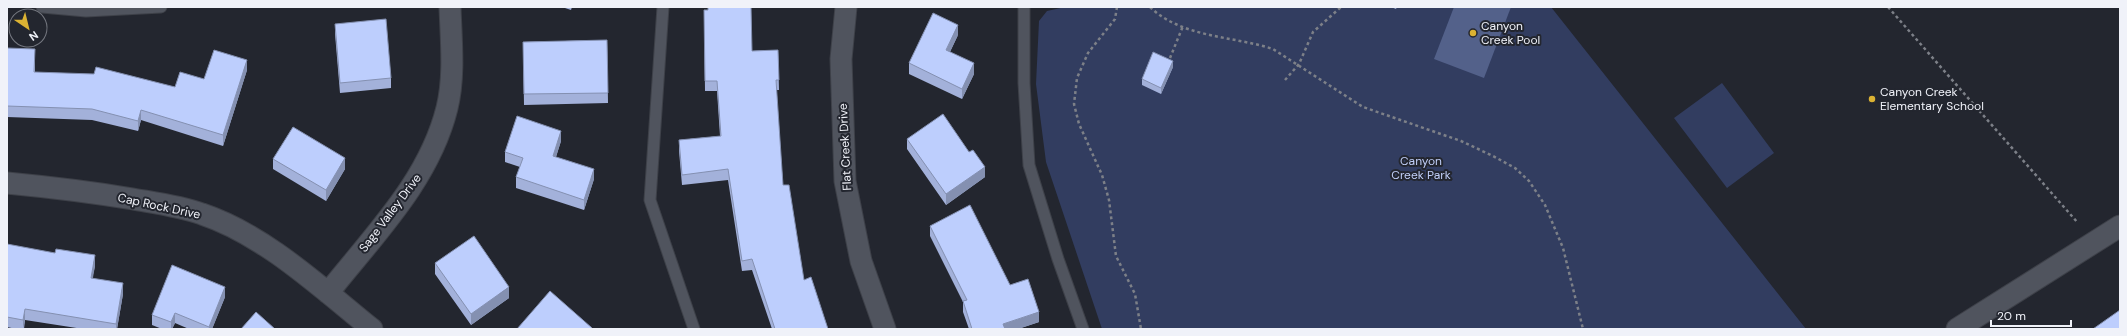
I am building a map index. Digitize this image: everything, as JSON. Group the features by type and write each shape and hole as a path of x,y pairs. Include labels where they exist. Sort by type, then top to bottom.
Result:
{"street":[{"name":"Sage Valley Drive","path":"328,293 415,183 434,148 448,106 451,66 450,7"},
{"name":"Flat Creek Drive","path":"846,7 841,59 845,181 861,261 885,329"},
{"name":"Cap Rock Drive","path":"7,183 79,190 164,204 202,214 236,229 285,260 372,329"},
{"path":"1957,329 2120,226"}],"lane":[{"path":"42,7 86,11 161,7"},
{"path":"663,7 650,200 694,329"},
{"path":"1024,7 1024,83 1029,165 1058,259 1083,329"}],"path":[{"path":"1117,7 1115,19 1088,53 1077,78 1074,104 1079,124 1102,175 1108,194 1116,256 1135,294 1142,329"},
{"path":"1150,7 1157,14 1192,30 1259,44 1273,49 1299,64 1363,107 1461,141 1515,168 1529,181 1545,205 1563,248 1583,329"},
{"path":"1285,80 1299,64 1313,32 1341,7"},
{"path":"1888,7 2078,223"},
{"path":"1170,58 1183,26"}],"green space":[{"name":"Canyon Creek Park","path":"1065,7 1551,7 1806,329 1102,329 1046,162 1036,84 1039,21 1047,11"},
{"path":"1722,83 1774,153 1727,188 1674,118"}],"shaded area":[{"name":"Canyon Creek Pool","path":"1454,7 1511,7 1484,78 1434,59"}],"building":[{"path":"708,7 751,7 752,51 778,50 779,80 776,80 783,185 789,185 804,280 811,277 828,329 775,329 752,259 742,261 728,169 682,175 679,140 721,136 717,81 705,81 704,10 708,10"},
{"path":"933,13 958,25 946,50 974,63 962,89 909,63"},
{"path":"386,19 391,78 340,83 335,24"},
{"path":"607,40 608,93 524,94 523,42"},
{"path":"7,48 35,49 34,72 94,74 96,67 175,87 180,72 204,79 214,50 247,60 223,135 141,110 138,121 92,109 7,106"},
{"path":"1153,52 1173,61 1161,88 1142,79"},
{"path":"943,114 969,152 973,150 985,167 946,194 907,139"},
{"path":"517,116 561,131 553,156 594,169 584,200 516,177 523,158 505,152"},
{"path":"293,127 345,158 326,190 273,159"},
{"path":"970,205 1010,285 1028,279 1039,312 1003,324 1005,329 972,329 963,301 967,300 930,226"},
{"path":"474,236 509,287 471,314 435,263"},
{"path":"7,244 55,253 56,249 95,255 91,278 123,283 116,324 25,309 23,320 7,317"},
{"path":"172,265 225,287 209,327 175,313 171,322 152,315"},
{"path":"550,291 592,328 517,329"},
{"path":"2120,310 2120,329 2093,329"},
{"path":"256,312 275,329 241,329"}],"place":[{"name":"Canyon Creek Pool","path":"1473,33"},
{"name":"Canyon Creek Elementary School","path":"1872,99"}]}
